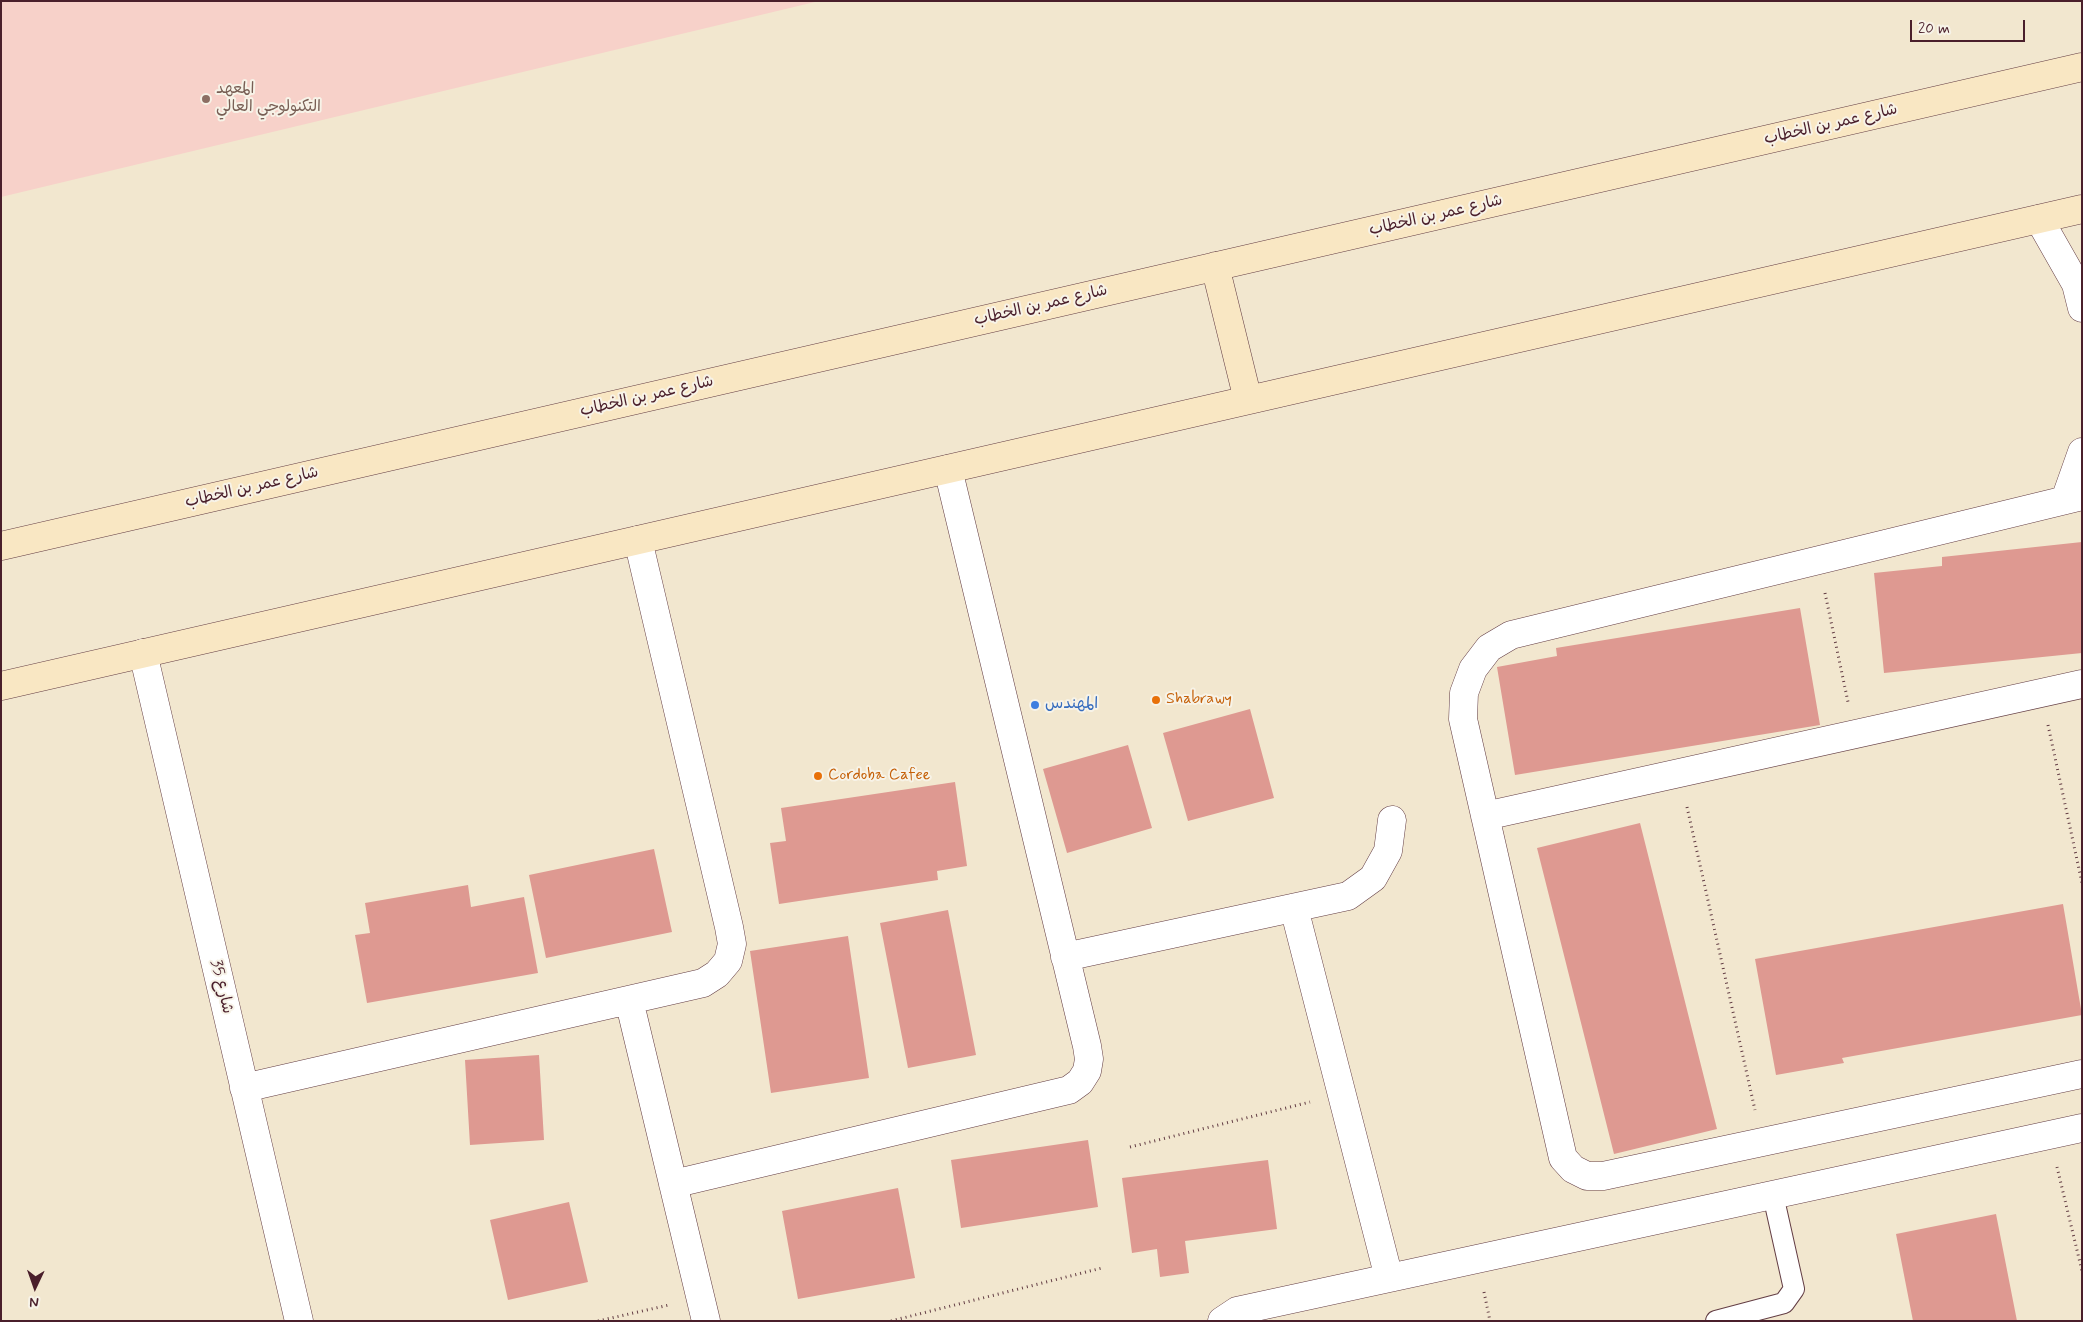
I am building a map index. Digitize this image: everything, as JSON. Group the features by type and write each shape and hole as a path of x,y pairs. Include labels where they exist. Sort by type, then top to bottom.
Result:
{"street":[{"name":"شارع عمر بن الخطاب","path":"1,546 2082,67"},
{"path":"1,686 2082,209"},
{"path":"2039,219 2076,284 2082,308"},
{"path":"1215,266 1248,400"},
{"path":"2082,452 2073,498 1510,635 1489,648 1473,669 1464,693 1463,719 1563,1158 1573,1169 1587,1176 1603,1176 2082,1074"},
{"path":"673,1184 1069,1090 1080,1082 1087,1071 1089,1058 948,469"},
{"path":"244,1088 703,983 717,974 728,961 732,944 638,540"},
{"name":"شارع 35","path":"143,653 299,1321"},
{"path":"1485,816 2082,684"},
{"path":"1065,956 1348,896 1373,878 1388,851 1392,820"},
{"path":"1294,908 1389,1278"},
{"path":"629,1000 704,1309"},
{"path":"1222,1321 1237,1311 2082,1128"}],"lane":[{"path":"1716,1321 1784,1304 1794,1289 1773,1195"}],"path":[{"path":"1818,560 1855,734"},
{"path":"2041,693 2082,883"},
{"path":"1679,773 1762,1142"},
{"path":"1130,1147 1342,1094"},
{"path":"2049,1135 2082,1271"},
{"path":"891,1321 1102,1268"},
{"path":"598,1321 704,1309"}],"shaded area":[{"name":"المعهد التكنولوجي العالي","path":"1,1 819,1 1,197"}],"building":[{"path":"2082,542 2082,653 1884,673 1874,573 1942,566 1942,557"},
{"path":"1800,608 1820,725 1515,775 1497,667 1557,656 1556,648"},
{"path":"1250,709 1274,798 1188,821 1163,733"},
{"path":"1128,745 1152,828 1067,853 1043,769"},
{"path":"955,782 967,866 937,871 938,880 779,904 770,843 786,841 781,808"},
{"path":"1640,823 1717,1129 1614,1154 1537,848"},
{"path":"654,849 672,932 546,958 529,875"},
{"path":"468,885 471,907 524,897 538,973 367,1003 355,935 370,933 365,903"},
{"path":"2063,904 2082,1015 1842,1058 1844,1063 1776,1075 1755,959"},
{"path":"948,910 976,1055 908,1068 880,923"},
{"path":"848,936 869,1078 771,1093 750,951"},
{"path":"539,1055 544,1140 470,1145 465,1060"},
{"path":"1088,1140 1098,1207 961,1228 951,1160"},
{"path":"1268,1160 1277,1229 1185,1241 1189,1273 1160,1277 1157,1249 1132,1253 1122,1178"},
{"path":"898,1188 915,1278 798,1299 782,1211"},
{"path":"569,1202 588,1282 508,1300 490,1220"},
{"path":"1996,1214 2017,1321 1913,1321 1896,1234"}],"place":[{"name":"المعهد التكنولوجي العالي","path":"206,99"},
{"name":"Shabrawy","path":"1156,700"},
{"name":"المهندس","path":"1035,705"},
{"name":"Cordoba Cafee","path":"818,776"}]}
